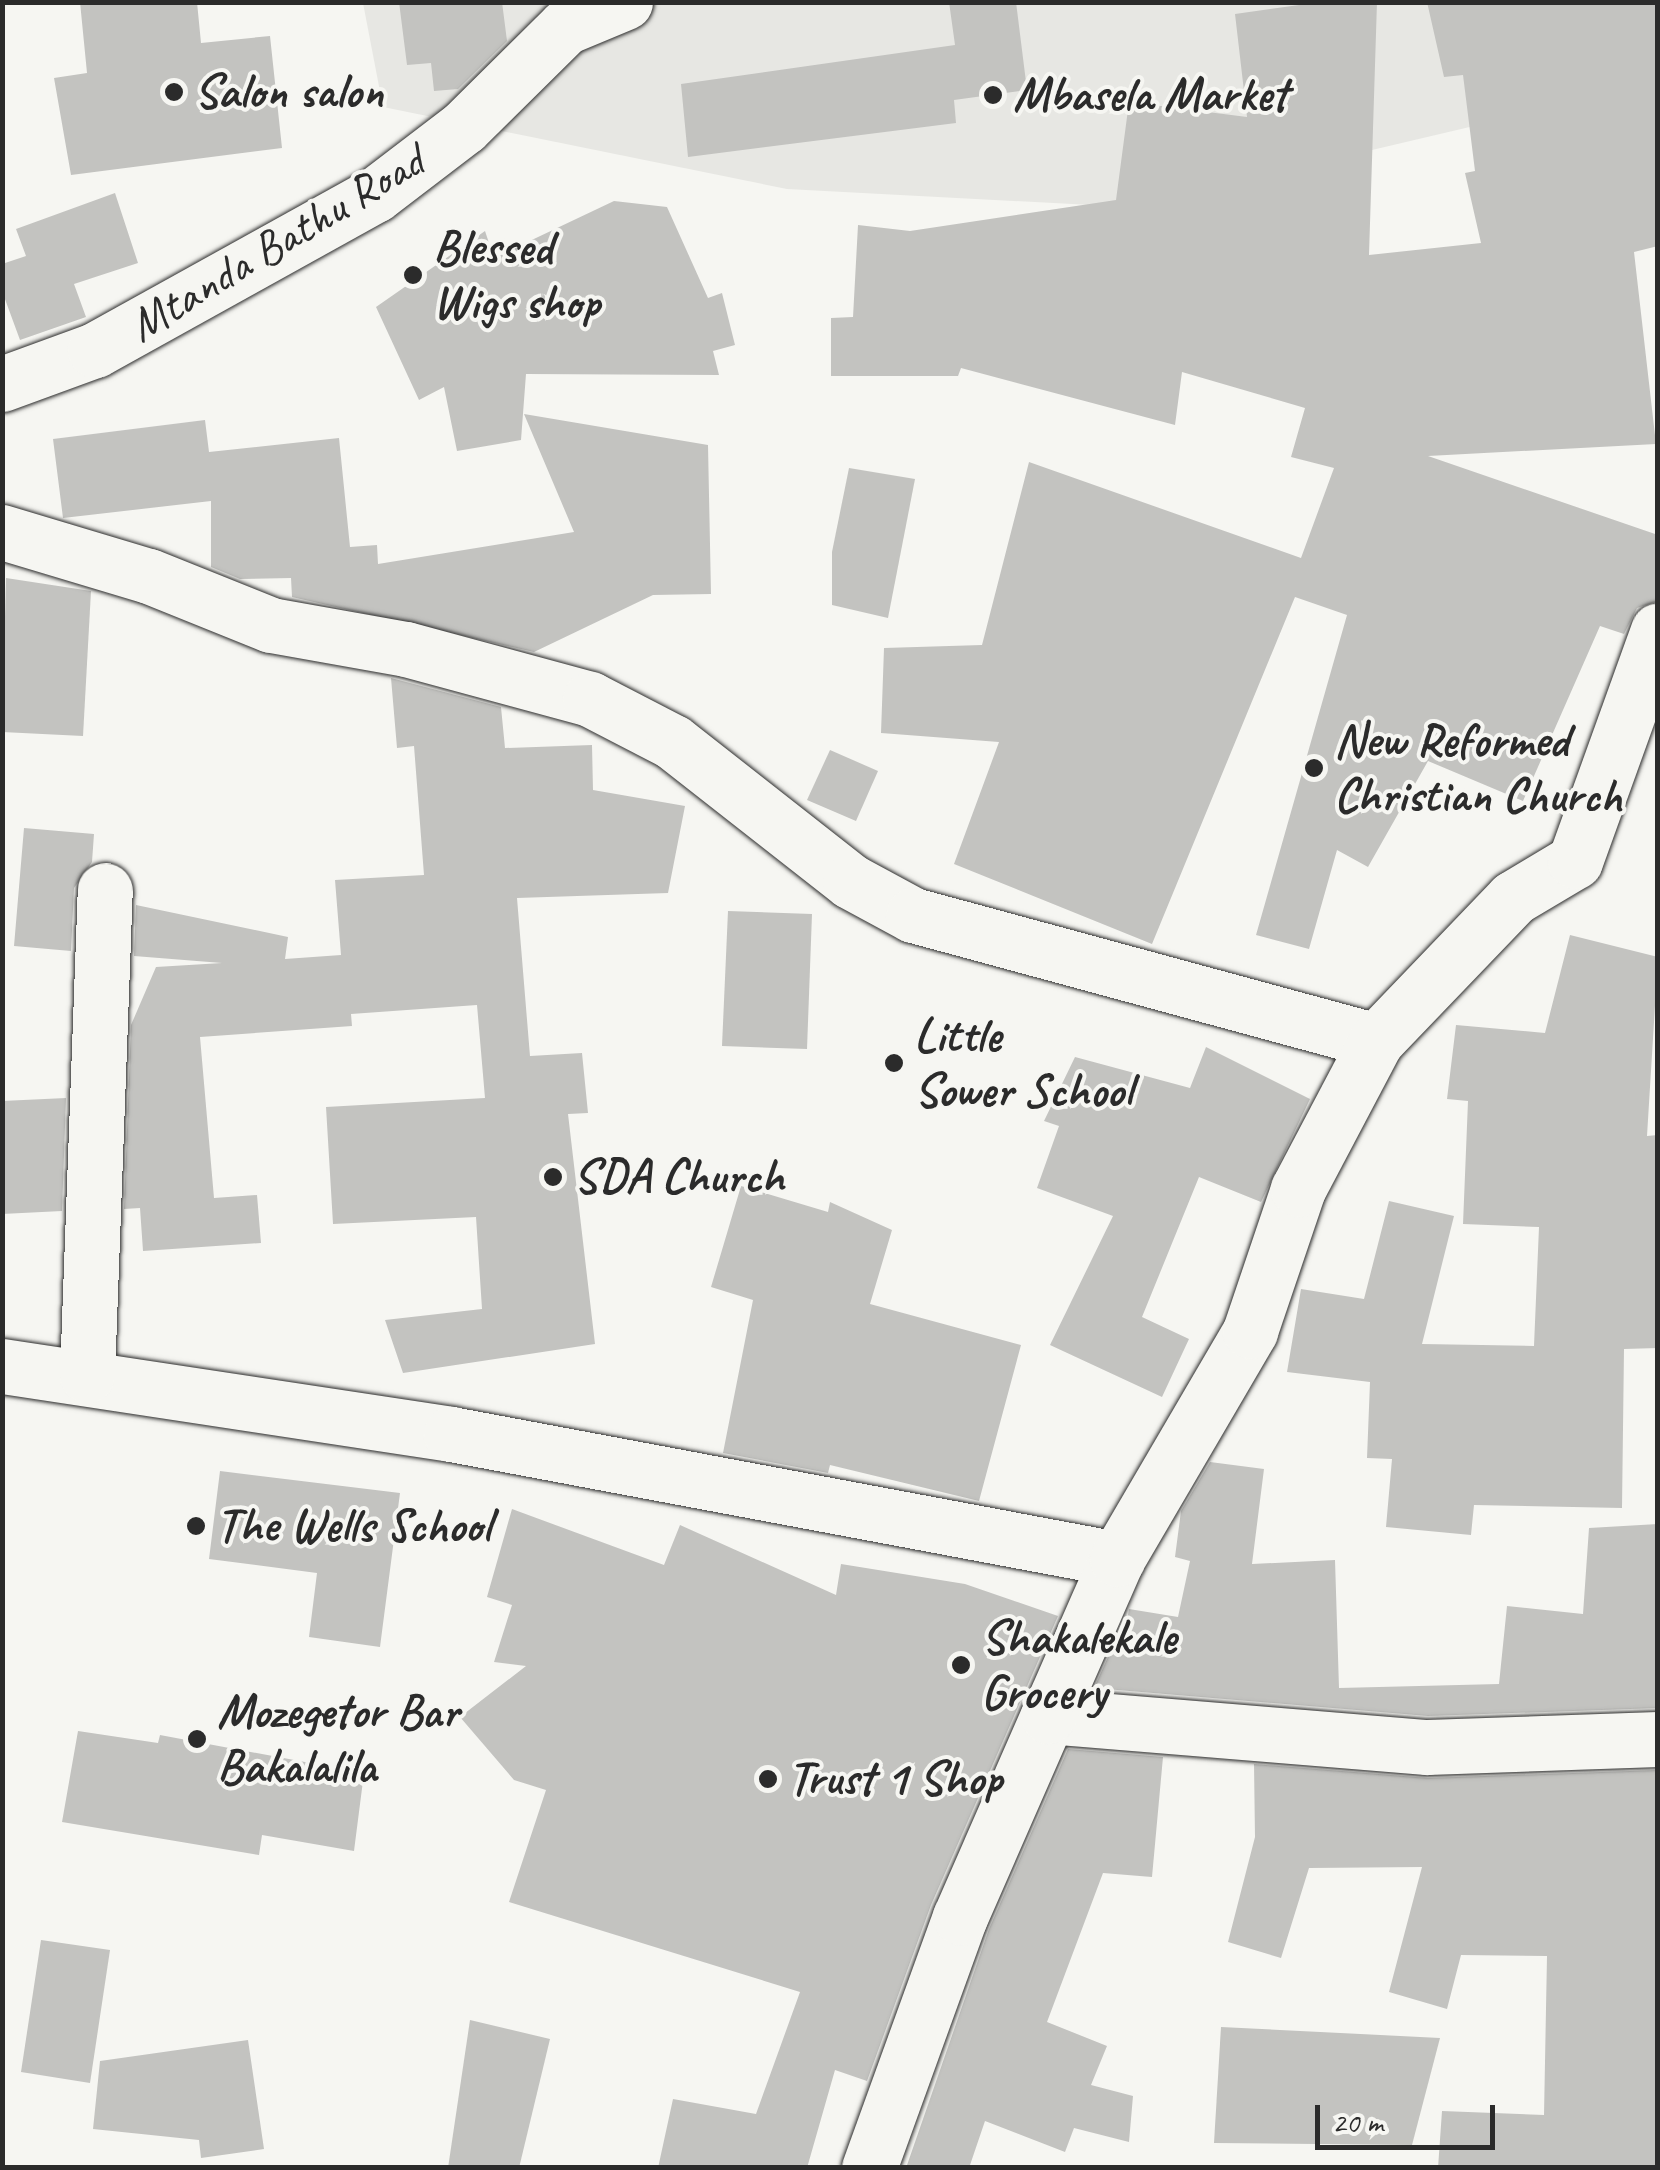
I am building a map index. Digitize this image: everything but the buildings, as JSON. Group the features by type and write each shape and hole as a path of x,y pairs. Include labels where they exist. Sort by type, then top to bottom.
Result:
{"street":[{"name":"Mtanda Bathu Road","path":"2,384 95,350 375,195 464,128 565,26 625,2"},
{"path":"2,532 149,576 271,625 406,649 618,709 673,742 850,881 913,915 1376,1040"},
{"path":"869,2168 960,1917 1048,1716 1117,1559 1250,1330 1298,1189 1376,1040 1514,898 1575,861 1658,631"},
{"path":"87,1374 105,890"},
{"path":"2,1366 87,1374 451,1434 1117,1559"},
{"path":"1048,1716 1427,1747 1658,1739"}],"shaded area":[{"name":"Mbasela Market","path":"363,3 1657,3 1657,83 1129,207 787,189 383,107"}],"place":[{"name":"Salon salon","path":"174,92"},
{"name":"Mbasela Market","path":"993,95"},
{"name":"Blessed Wigs shop","path":"413,275"},
{"name":"New Reformed Christian Church","path":"1314,768"},
{"name":"Little Sower School","path":"894,1063"},
{"name":"SDA Church","path":"553,1177"},
{"name":"The Wells School","path":"196,1526"},
{"name":"Shakalekale Grocery","path":"961,1665"},
{"name":"Mozegetor Bar Bakalalila","path":"197,1739"},
{"name":"Trust 1 Shop","path":"768,1779"}]}
